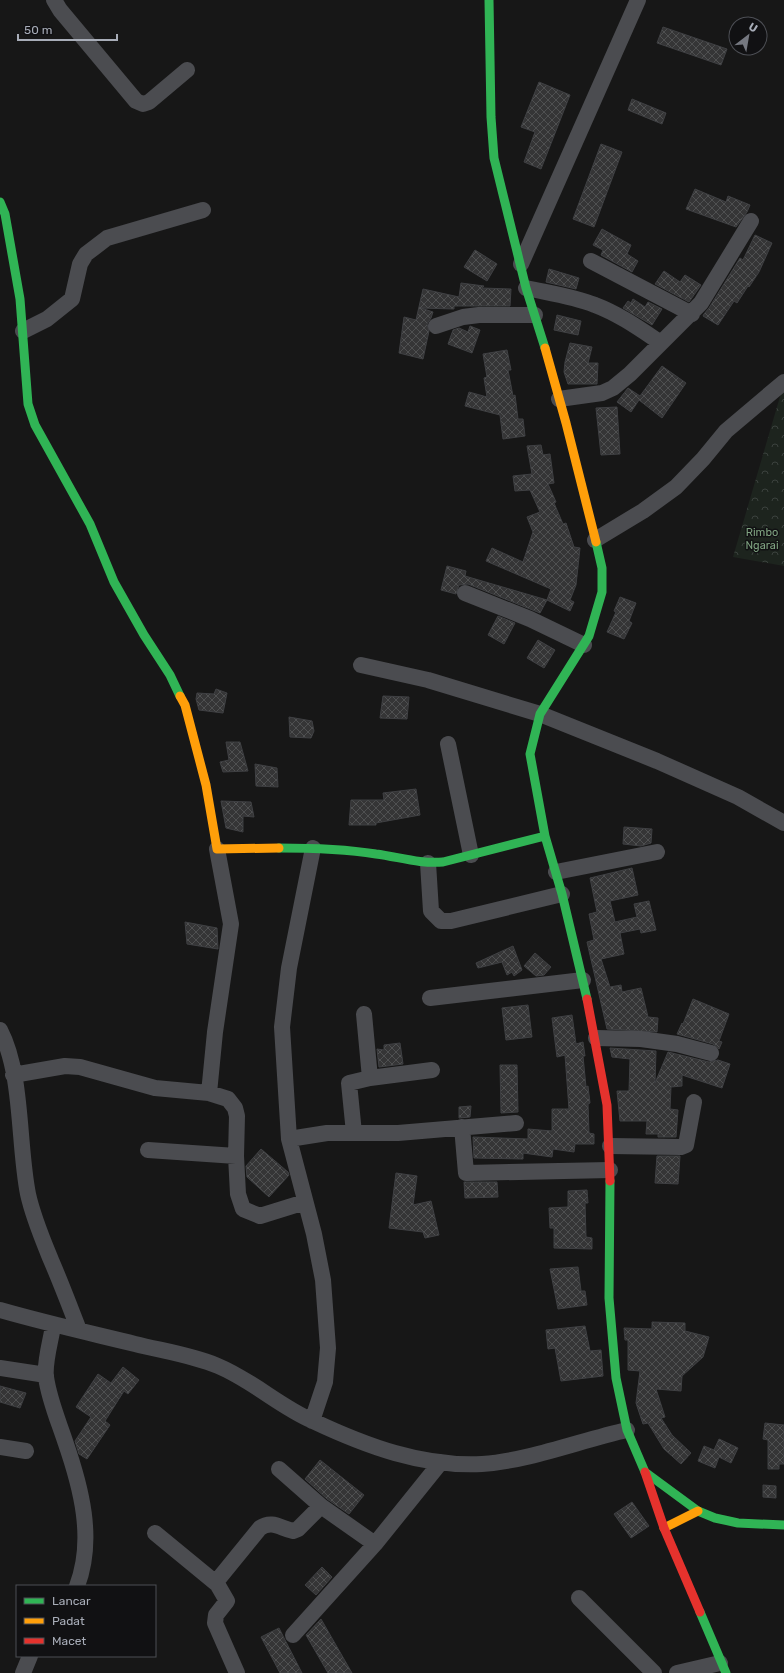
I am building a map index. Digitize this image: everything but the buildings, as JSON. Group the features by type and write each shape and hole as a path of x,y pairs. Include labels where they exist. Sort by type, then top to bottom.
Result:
{"street":[{"path":"54,0 60,10 136,101 143,104 149,102 187,70"},
{"path":"489,0 490,102 494,158 526,288 559,399 602,568 602,592 596,616 584,645 540,714 533,737 530,754 545,836 562,894 596,1038 607,1105 610,1146 609,1298 616,1378 627,1430 645,1472 664,1528 723,1668 677,1673"},
{"path":"521,264 638,0"},
{"path":"0,202 5,214 14,257 23,330 28,404 36,426 90,524 114,582 144,635 170,675 185,705 206,785 231,924 214,1032 209,1093"},
{"path":"23,330 47,319 72,299 80,264 86,254 107,238 203,210"},
{"path":"559,399 592,395 613,388 630,374 692,314 709,292 751,221"},
{"path":"591,261 692,314"},
{"path":"526,288 567,296 595,305 634,324 661,343"},
{"path":"436,326 462,317 479,315 535,315"},
{"path":"596,540 643,511 676,487 699,464 726,430 784,382"},
{"path":"465,593 530,619 584,645"},
{"path":"361,665 428,680 540,714 657,761 738,797 784,823"},
{"path":"448,744 472,855"},
{"path":"217,849 327,848 378,854 428,863 443,862 545,836"},
{"path":"312,1421 325,1382 328,1348 323,1280 314,1234 289,1139 282,1027 289,968 313,848"},
{"path":"556,872 657,852"},
{"path":"428,863 431,911 441,921 451,921 562,894"},
{"path":"430,998 583,980"},
{"path":"364,1014 370,1078"},
{"path":"0,1030 5,1039 14,1075 22,1160 28,1196 36,1224 79,1330"},
{"path":"596,1038 641,1039 677,1044 711,1053"},
{"path":"14,1075 65,1066 80,1067 155,1088 209,1093 228,1099 237,1116 236,1156 238,1194 244,1209 250,1213 260,1216 305,1202"},
{"path":"354,1133 349,1083 370,1078 432,1070"},
{"path":"610,1146 681,1147 686,1145 694,1102"},
{"path":"289,1139 327,1133 398,1132 516,1123"},
{"path":"462,1128 466,1173 610,1170"},
{"path":"148,1150 236,1156"},
{"path":"0,1310 53,1326 79,1330 188,1355 219,1366 250,1382 312,1421 374,1448 407,1457 441,1462 482,1464 516,1459 627,1430"},
{"path":"53,1326 46,1375 51,1400 75,1473 84,1514 87,1538 82,1572 76,1585"},
{"path":"0,1368 46,1375"},
{"path":"0,1447 26,1451"},
{"path":"293,1635 375,1544 441,1462"},
{"path":"279,1469 321,1506 375,1544"},
{"path":"645,1472 698,1511 715,1518 738,1523 784,1525"},
{"path":"216,1584 218,1579 260,1528 266,1524 274,1524 293,1531 298,1529 321,1506"},
{"path":"664,1528 698,1511"},
{"path":"155,1533 216,1584 227,1601 216,1615 215,1623 237,1673"},
{"path":"579,1598 654,1673"},
{"path":"23,1673 30,1657"}],"green space":[{"name":"Rimbo Ngarai","path":"784,383 784,566 733,557"}],"traffic: fast":[{"path":"489,0 491,117 494,158 526,288 545,348"},
{"path":"0,202 5,214 20,299 28,404 35,425 90,524 114,582 144,635 170,675 180,696"},
{"path":"587,999 562,894 545,836 530,754 540,714 589,636 602,592 602,568 596,542"},
{"path":"279,848 364,852 418,861 443,862 545,836"},
{"path":"610,1181 609,1298 616,1378 627,1430 645,1472 698,1511 715,1518 738,1523 784,1525"},
{"path":"700,1612 726,1673"}],"traffic: slow":[{"path":"545,348 566,423 596,542"},
{"path":"180,696 185,705 206,785 217,849 279,848"},
{"path":"664,1528 698,1511"}],"traffic: jam":[{"path":"587,999 607,1105 610,1181"},
{"path":"645,1472 664,1528 700,1612"}]}
